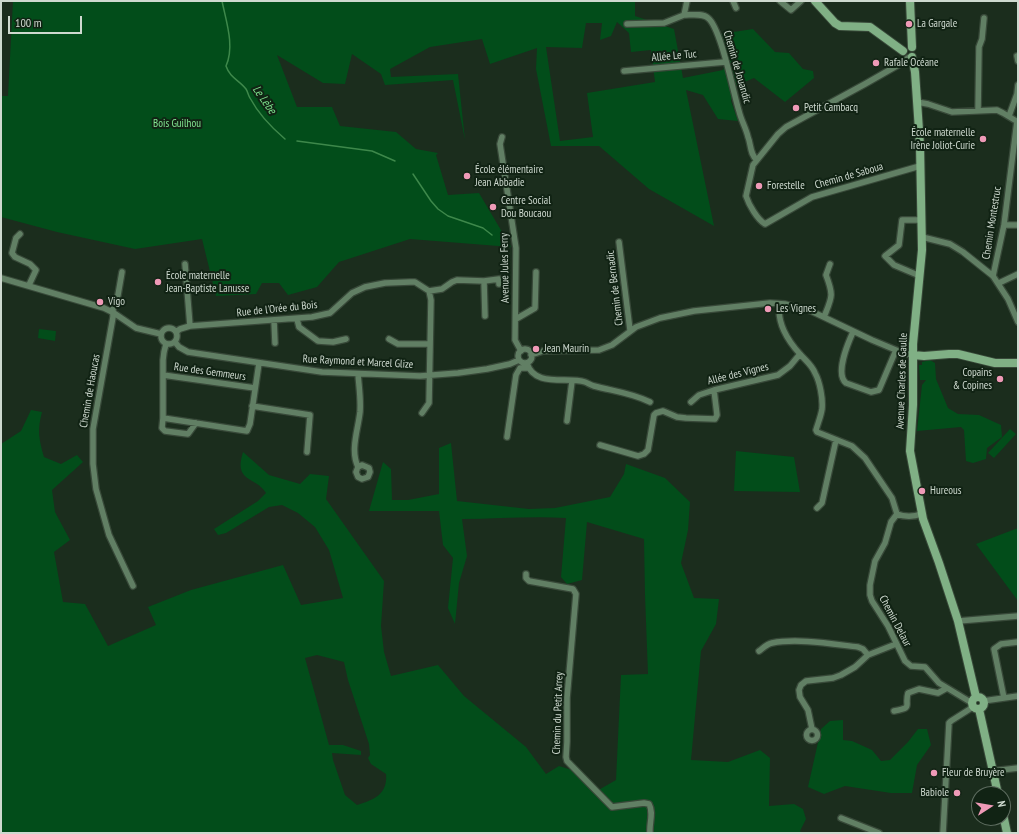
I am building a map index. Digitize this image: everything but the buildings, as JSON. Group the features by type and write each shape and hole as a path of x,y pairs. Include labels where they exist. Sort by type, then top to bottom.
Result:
{"street":[{"path":"627,24 664,23 684,15 686,1"},
{"path":"733,1 736,8"},
{"path":"780,1 791,10 801,1"},
{"path":"757,160 778,134 792,122 865,84 908,55 870,27 840,26 814,1"},
{"name":"Avenue Charles de Gaulle","path":"910,1 912,47 914,48 915,53 908,55 915,72 922,237 913,355 913,405 910,451 922,514 958,621 996,786"},
{"name":"Chemin de Jouandic","path":"684,15 698,14 707,16 713,23 726,62 740,114 754,157 757,160"},
{"path":"978,111 979,47 982,39 984,18"},
{"name":"Allée Le Tuc","path":"624,71 726,62"},
{"path":"1009,116 1017,94 1018,85"},
{"path":"917,102 952,112 997,110 1017,122"},
{"name":"Chemin Montestruc","path":"1017,122 1004,225 993,276 999,283 1008,299 1018,322"},
{"name":"Avenue Jules Ferry","path":"502,137 500,144 516,248 515,340 521,351"},
{"name":"Chemin de Saboua","path":"757,160 753,165 746,196 755,213 765,224 812,197 920,166"},
{"path":"920,276 894,264 885,256 899,245 902,220 921,220"},
{"path":"1004,225 1018,225"},
{"path":"20,234 16,238 12,253 15,257 30,264 36,270 29,285"},
{"path":"922,237 950,244 963,252 993,276"},
{"name":"Chemin de Bernadic","path":"619,242 630,330"},
{"path":"185,264 190,326"},
{"path":"824,317 832,298 831,289 826,275 830,264"},
{"name":"Chemin de Haoucas","path":"122,272 118,295 113,309 114,313 93,429 93,464 96,489 109,535 133,586"},
{"path":"516,320 534,308 536,272"},
{"path":"999,283 1018,274"},
{"path":"1,278 97,306 114,313 136,328 161,334"},
{"path":"422,413 429,403 431,300 429,291 442,289 457,280 499,279 498,284"},
{"path":"484,280 485,316"},
{"name":"Rue de l'Orée du Bois","path":"176,332 190,326 312,318 330,313 352,293 364,287 385,283 415,282 429,291"},
{"path":"780,304 779,310 781,324 791,344 812,368 818,382 822,410 816,430 817,432 852,446 866,458 892,498 896,514 911,516 922,514"},
{"path":"531,355 543,351 599,350 612,345 630,330 643,324 684,312 780,304 805,309 853,332 896,350 913,355 924,356 954,354 996,363 1018,363"},
{"path":"297,319 299,327 318,341 333,342 346,339"},
{"path":"274,320 275,343"},
{"path":"167,328 176,332 177,337 175,342 172,344 166,344 162,340 161,334 167,328"},
{"path":"853,332 846,349 842,376 846,383 871,392 879,390 896,350"},
{"path":"390,339 398,344 430,344"},
{"name":"Rue Raymond et Marcel Glize","path":"175,342 188,352 322,372 358,374 429,375 458,373 510,364 519,360"},
{"path":"166,344 164,352 162,428 165,431 188,434 196,424"},
{"path":"507,437 516,375 520,368 528,365 531,360 531,355 527,350 521,351 518,355 519,360 528,365 537,376 546,379 584,382 592,386 622,392 650,402"},
{"name":"Allée des Vignes","path":"691,402 699,395 714,390 778,375 790,366 800,354"},
{"path":"163,418 247,431 250,424 259,363"},
{"path":"358,374 360,411 354,454 358,467"},
{"name":"Rue des Gemmeurs","path":"163,375 255,388"},
{"path":"567,421 572,381"},
{"path":"600,445 638,456 644,454 648,450 654,416 660,411 677,417 715,419 717,415 714,390"},
{"path":"252,406 310,415 307,452"},
{"path":"817,508 822,503 836,440"},
{"name":"Chemin Delaur","path":"896,514 891,522 885,543 875,561 870,585 872,601 888,626 905,661 912,666 925,667 939,683 960,697 977,703"},
{"name":"Chemin du Petit Arrey","path":"526,574 526,578 529,581 573,590 576,594 567,698 567,761 612,807 644,803 649,804 652,811 650,833"},
{"path":"958,621 1018,616"},
{"path":"759,651 771,643 798,642 825,643 858,647 863,649 868,654"},
{"path":"1004,698 994,649 1001,644 1018,642"},
{"path":"812,729 808,710 800,697 799,690 801,685 806,681 828,679 841,675 855,667 868,654 896,644"},
{"path":"894,711 905,709 907,706 908,693 918,689 938,693 947,688"},
{"path":"943,833 949,724 977,703 1018,696"},
{"path":"993,771 1018,768"},
{"path":"841,818 879,833"}],"green space":[{"name":"Bois Guilhou","path":"13,1 635,1 635,16 674,29 683,78 723,70 728,56 720,34 753,29 775,52 789,53 803,69 813,71 814,78 785,102 754,78 735,86 731,101 738,121 718,119 703,95 686,90 714,226 649,189 599,146 551,146 536,69 537,48 490,64 482,39 430,47 390,69 391,77 458,74 465,140 453,80 385,85 381,74 352,54 345,84 323,83 277,55 297,107 332,107 340,126 396,132 416,149 438,153 436,155 448,195 479,193 511,247 410,239 339,262 317,287 288,295 279,283 262,283 256,294 216,296 202,239 135,249 57,232 1,217 1,96 8,96","holes":["617,22 629,33 631,52 651,50 655,82 587,93 593,137 560,141 546,47 582,48 586,23 602,23 600,40 611,36"]},
{"path":"39,329 56,331 55,341 38,338"},
{"path":"930,360 935,363 936,379 948,408 958,414 979,415 1001,425 1002,437 987,448 986,459 973,463 966,461 964,430 961,427 917,431 922,385 926,380 920,380 919,365 922,365 922,362"},
{"path":"31,410 42,412 39,435 44,457 61,464 77,455 83,462 52,490 55,512 70,540 54,552 63,602 85,604 108,646 156,625 148,607 191,590 283,565 301,605 343,598 329,550 315,527 298,513 282,505 269,507 226,533 218,535 214,529 258,501 266,493 262,488 243,474 241,462 243,452 269,475 300,484 310,474 329,476 326,499 384,581 381,626 384,652 391,676 438,665 464,696 526,747 546,774 559,766 575,771 595,792 616,780 621,675 648,674 644,539 587,522 582,580 567,584 561,577 566,518 540,517 462,519 467,556 459,583 455,624 448,608 453,558 443,545 439,511 369,511 383,462 391,469 392,500 408,500 439,494 439,448 451,443 457,501 529,509 555,508 610,497 624,474 626,464 665,478 690,502 688,530 681,563 694,598 719,599 716,624 701,651 691,760 728,762 760,750 770,758 769,806 794,804 803,809 806,819 800,831 802,833 1,833 1,444 21,431","holes":["317,655 344,662 348,680 369,744 370,755 368,758 371,764 386,774 385,787 379,795 369,801 357,805 345,795 332,753 361,755 361,751 343,745 329,745 305,658"]},
{"path":"1010,429 1016,434 994,458 988,453"},
{"path":"736,451 794,457 800,492 734,491"},
{"path":"1018,528 1018,601 976,544"},
{"path":"843,720 843,740 852,741 872,750 881,761 890,760 908,742 918,729 927,729 931,745 917,765 912,793 891,793 845,786 824,794 808,787 821,729 830,721"}],"waterway":[{"name":"Le Lèbe","path":"222,1 230,42 229,58 226,66 232,76 246,89 253,104 261,115 285,139"},
{"name":"Le Lèbe","path":"297,141 372,151 395,161"},
{"name":"Le Lèbe","path":"413,174 438,209 448,216 483,228 492,235"}],"place":[{"name":"La Gargale","path":"909,24"},
{"name":"Rafale Océane","path":"876,63"},
{"name":"Petit Cambacq","path":"796,108"},
{"name":"École maternelle Irène Joliot-Curie","path":"983,139"},
{"name":"École élémentaire Jean Abbadie","path":"467,176"},
{"name":"Forestelle","path":"759,186"},
{"name":"Centre Social Dou Boucaou","path":"493,207"},
{"name":"École maternelle Jean-Baptiste Lanusse","path":"158,282"},
{"name":"Vigo","path":"100,302"},
{"name":"Les Vignes","path":"768,309"},
{"name":"Jean Maurin","path":"536,349"},
{"name":"Copains & Copines","path":"1000,379"},
{"name":"Hureous","path":"922,491"},
{"name":"Fleur de Bruyère","path":"934,773"},
{"name":"Babiole","path":"957,793"}]}
